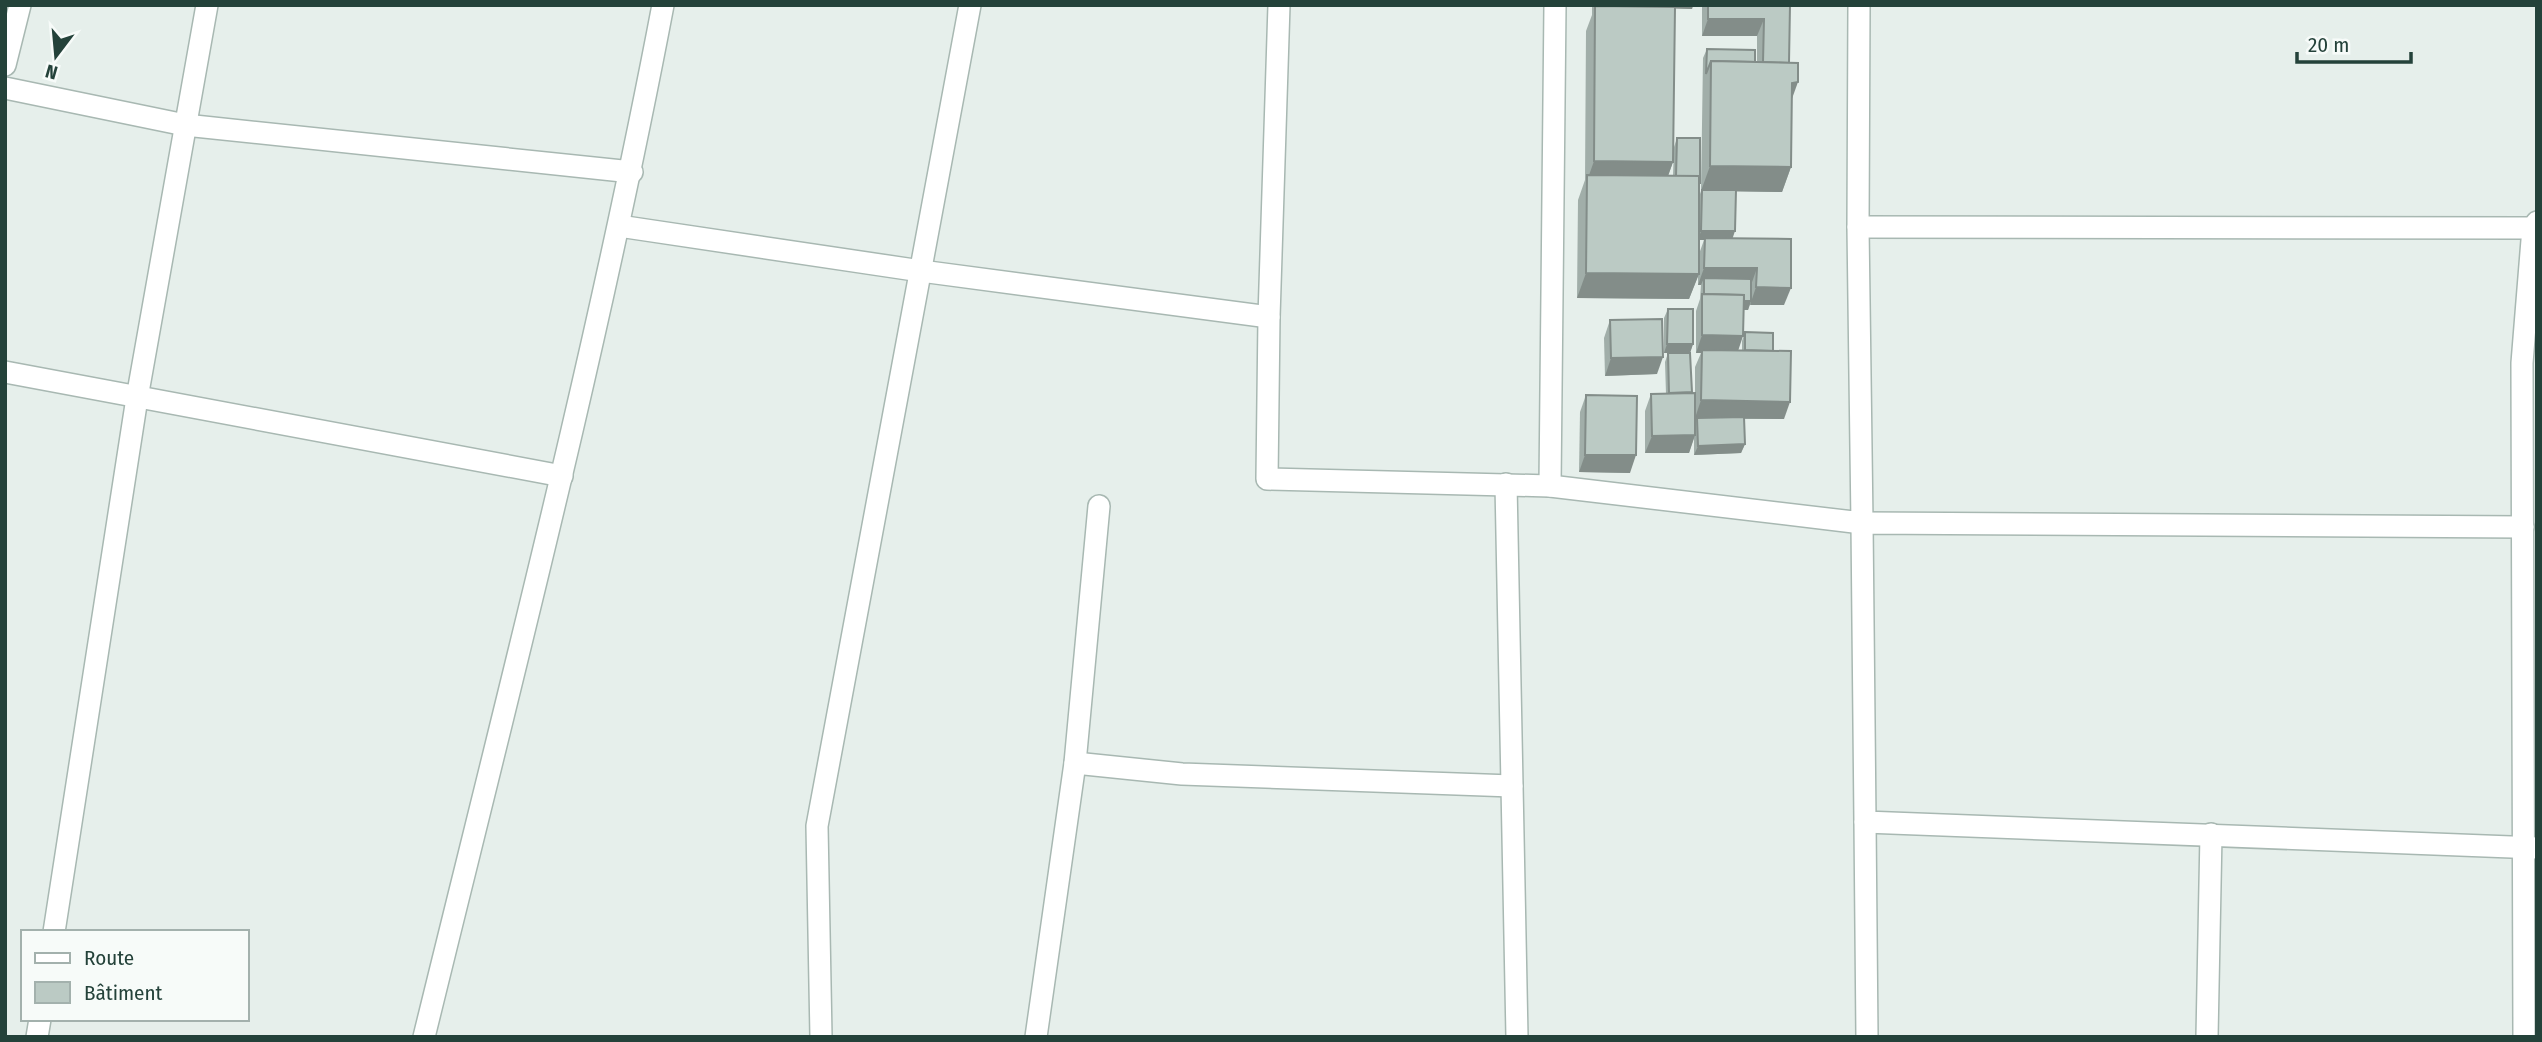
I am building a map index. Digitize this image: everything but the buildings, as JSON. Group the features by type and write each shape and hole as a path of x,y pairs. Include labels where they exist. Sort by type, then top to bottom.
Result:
{"street":[{"path":"5,65 20,5"},
{"path":"54,930 136,398 208,5"},
{"path":"424,1037 562,476 632,172 663,5"},
{"path":"821,1037 817,826 970,5"},
{"path":"1279,5 1269,317 1267,479 1550,486 1862,523 2523,527"},
{"path":"1550,486 1555,5"},
{"path":"1859,5 1858,228 1867,1037"},
{"path":"5,88 184,125 632,172"},
{"path":"1858,228 2535,225 2522,363 2530,848 2524,1037"},
{"path":"619,226 921,271 1269,317"},
{"path":"5,372 562,476"},
{"path":"1506,484 1517,1037"},
{"path":"1036,1037 1075,764 1100,506"},
{"path":"1075,764 1182,774 1512,786"},
{"path":"1865,822 2530,848"},
{"path":"2207,1037 2211,834"}]}
